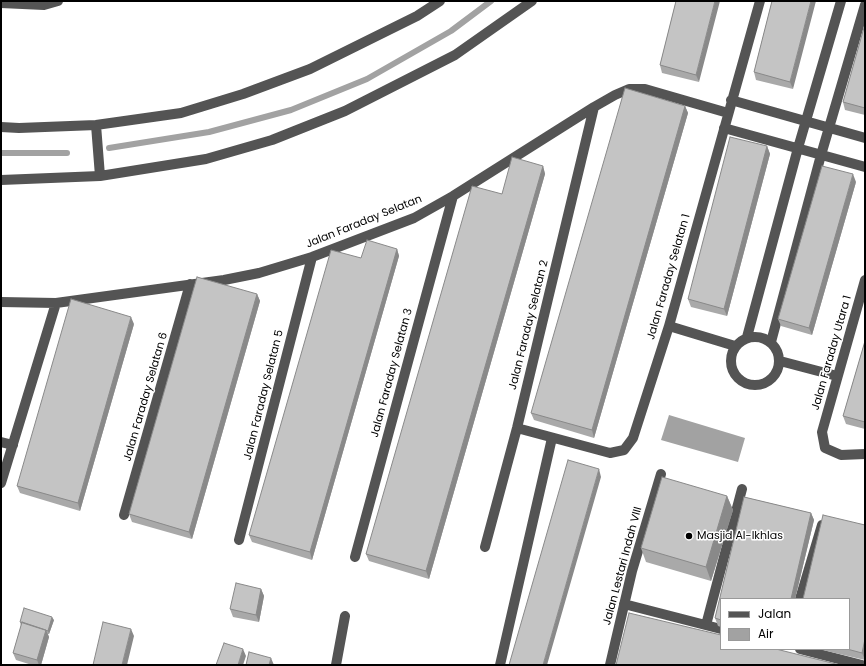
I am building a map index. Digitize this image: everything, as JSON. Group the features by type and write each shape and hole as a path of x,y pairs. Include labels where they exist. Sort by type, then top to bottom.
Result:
{"street":[{"path":"1,3 44,5 58,1"},
{"path":"1,127 19,128 96,125 181,113 250,91 310,69 417,16 440,1"},
{"path":"1,180 100,176 206,159 272,140 345,111 455,55 532,1"},
{"name":"Jalan Faraday Selatan 1","path":"517,428 610,453 624,450 633,438 669,326 731,100 760,1"},
{"path":"747,337 798,148 842,1"},
{"path":"771,342 821,155 865,5"},
{"name":"Jalan Faraday Selatan","path":"1,302 56,303 224,280 259,273 312,257 414,218 453,196 594,107 615,95 630,89 645,89 728,113"},
{"path":"731,100 865,138"},
{"name":"Jalan Faraday Selatan 2","path":"484,547 517,428 594,107"},
{"path":"96,125 100,176"},
{"path":"724,128 865,167"},
{"name":"Jalan Faraday Selatan 3","path":"355,557 453,196"},
{"name":"Jalan Faraday Selatan 5","path":"240,540 312,257"},
{"name":"Jalan Faraday Utara 1","path":"865,280 822,432 825,448 841,455 865,454"},
{"name":"Jalan Faraday Selatan 6","path":"124,515 190,284"},
{"path":"1,483 56,303"},
{"path":"669,326 735,346"},
{"path":"760,336 771,342 778,351 780,361 775,376 762,385 747,385 734,376 730,361 735,346 747,337 760,336"},
{"path":"780,361 837,376"},
{"path":"500,665 552,438"},
{"path":"1,442 13,445"},
{"name":"Jalan Lestari Indah VIII","path":"610,665 632,571 660,474"},
{"path":"706,625 742,489"},
{"path":"800,598 826,521"},
{"path":"624,604 720,629"},
{"path":"336,665 345,616"},
{"path":"804,650 862,665"}],"water":[{"path":"669,415 745,438 738,462 661,440"}],"building":[{"path":"676,1 715,1 696,75 660,65"},
{"path":"772,1 811,1 790,82 754,72"},
{"path":"865,24 865,108 843,102"},
{"path":"625,88 685,106 592,430 531,413"},
{"path":"730,137 767,146 724,309 688,299"},
{"path":"512,157 543,166 426,571 366,554 472,186 502,194"},
{"path":"822,166 853,174 809,328 778,319"},
{"path":"367,240 397,249 310,552 249,535 331,250 361,258"},
{"path":"197,277 257,294 189,532 129,514"},
{"path":"71,299 131,317 78,503 17,486"},
{"path":"865,341 865,422 843,416"},
{"path":"568,460 599,469 543,665 509,665"},
{"name":"Masjid Al-Ikhlas","path":"662,477 727,496 706,567 641,548"},
{"path":"744,497 811,513 791,598 720,598 720,620 715,618"},
{"path":"823,515 865,525 865,639 862,653 850,650 850,598 803,598"},
{"path":"236,583 261,589 256,615 230,609"},
{"path":"24,608 52,617 48,631 20,622"},
{"path":"629,613 720,635 720,650 780,650 840,665 616,665"},
{"path":"22,622 46,630 37,660 13,653"},
{"path":"103,622 131,629 122,665 93,665"},
{"path":"224,643 243,649 238,665 216,665"},
{"path":"249,652 271,658 269,665 246,665"}],"waterway":[{"path":"109,148 209,132 291,110 367,79 451,31 491,1"},
{"path":"1,153 67,153"}],"place":[{"name":"Masjid Al-Ikhlas","path":"689,536"}]}
